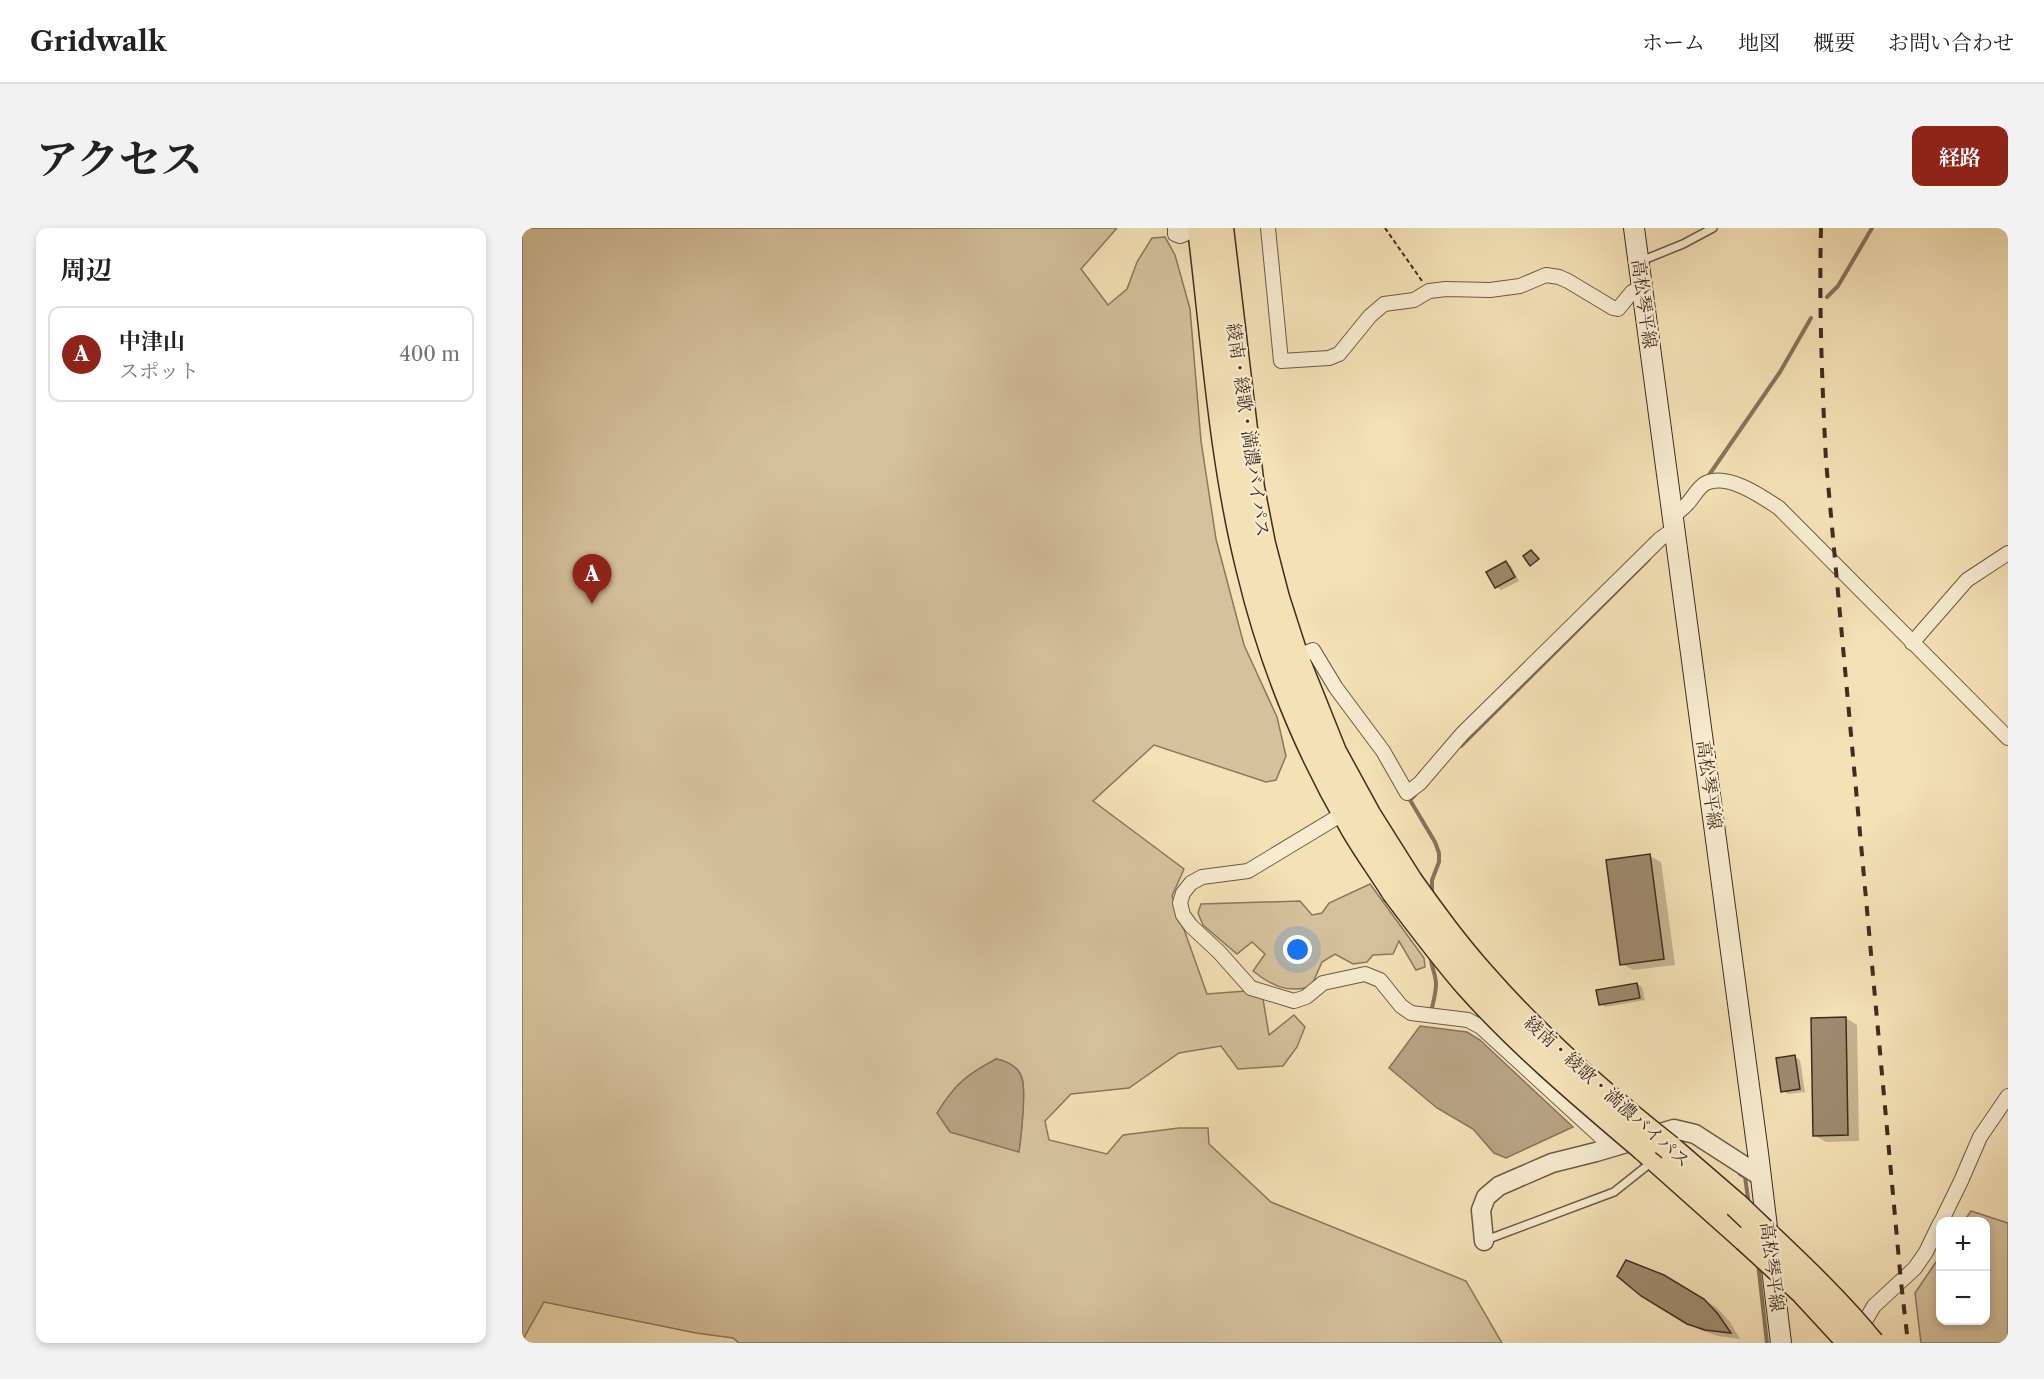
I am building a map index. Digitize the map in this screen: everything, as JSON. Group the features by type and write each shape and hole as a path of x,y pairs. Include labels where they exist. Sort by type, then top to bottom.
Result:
{"highway":[{"name":"綾南・綾歌・満濃バイパス","path":"1221,228 1252,488 1263,544 1296,657 1334,752 1369,816 1402,886"},
{"name":"綾南・綾歌・満濃バイパス","path":"1187,230 1249,571 1285,685 1316,758 1344,813 1402,886 1525,1020 1576,1068 1656,1152 1803,1292 1850,1343"},
{"name":"綾南・綾歌・満濃バイパス","path":"1656,1152 1736,1205 1812,1277 1872,1343"}],"main road":[{"name":"高松琴平線","path":"1634,228 1781,1343"}],"street":[{"path":"1268,228 1281,361 1329,358 1339,354 1370,316 1383,304 1414,300 1429,291 1500,289 1520,286 1546,275 1568,281 1618,309 1632,292 1642,287"},
{"path":"1296,657 1313,650 1336,688 1383,751 1407,793 1420,783 1462,734 1660,539 1704,484 1733,483 1756,493 1779,508 2008,738"},
{"path":"1912,643 1967,580 2008,553"},
{"path":"1344,813 1248,871 1202,877 1191,883 1183,893 1180,903 1183,915 1251,988 1294,1000 1305,997 1323,983 1365,974 1380,980 1401,1006 1411,1013 1468,1020 1481,1027 1612,1147"},
{"path":"1943,1217 1980,1137 2008,1096"},
{"path":"1484,1241 1481,1210 1486,1197 1499,1186 1552,1163 1674,1129 1695,1134 1760,1176"},
{"path":"1858,1343 1864,1323 1874,1306 1915,1268 1936,1232"}],"lane":[{"path":"1639,262 1683,244 1713,228"},
{"path":"1484,1241 1614,1192 1656,1152"}],"path":[{"path":"1385,228 1429,291"}],"shaded area":[{"path":"522,228 1117,228 1081,269 1108,305 1127,289 1137,262 1152,238 1165,237 1175,255 1190,309 1201,441 1216,539 1244,645 1277,717 1286,756 1276,780 1266,782 1154,745 1093,801 1184,869 1172,896 1207,994 1246,991 1263,999 1269,1035 1294,1015 1305,1027 1297,1047 1283,1066 1238,1069 1221,1046 1179,1053 1129,1088 1071,1094 1045,1121 1049,1140 1107,1154 1123,1135 1179,1128 1208,1128 1209,1144 1271,1202 1466,1281 1502,1343 739,1343 733,1338 696,1333 544,1302 522,1341","holes":["996,1059 1015,1068 1022,1078 1023,1103 1019,1151"]},
{"path":"1370,884 1424,958 1425,967 1416,970 1399,941 1393,954 1373,955 1367,962 1353,964 1335,954 1322,962 1311,987 1287,989 1267,981 1253,971 1265,954 1252,942 1237,954 1203,925 1198,913 1201,904 1300,901 1312,915 1322,913 1329,903"},
{"path":"1420,1026 1467,1032 1480,1040 1573,1127 1506,1158 1494,1153 1473,1129 1437,1108 1389,1068"},
{"path":"996,1059 1012,1065 1022,1079 1023,1104 1019,1152 950,1132 937,1113 962,1081"},
{"path":"1971,1211 1990,1217 1967,1217"},
{"path":"1990,1217 2008,1223 2008,1343 1921,1343 1915,1293 1936,1262 1936,1325 1990,1325"}],"building":[{"path":"1531,550 1539,559 1530,566 1523,556"},
{"path":"1506,561 1515,577 1495,588 1486,572"},
{"path":"1650,854 1664,959 1620,965 1606,860"},
{"path":"1637,983 1640,998 1599,1005 1596,990"},
{"path":"1846,1017 1848,1135 1813,1136 1811,1018"},
{"path":"1795,1055 1800,1089 1781,1092 1776,1058"},
{"path":"1626,1260 1664,1275 1704,1299 1731,1333 1705,1330 1687,1324 1641,1296 1617,1276"}],"waterway":[{"path":"1827,297 1838,286 1872,228"},
{"path":"1709,475 1780,372 1811,318"},
{"path":"1461,746 1649,559"},
{"path":"1415,795 1410,800 1439,853 1439,862 1432,880 1432,894"},
{"path":"1431,955 1436,984 1431,1012"},
{"path":"1740,1174 1745,1177 1749,1205"},
{"path":"1758,1263 1767,1343"}],"railway":[{"path":"1821,228 1821,344 1826,461 1908,1343"}],"place":[{"name":"中津山","path":"592,604"}]}
